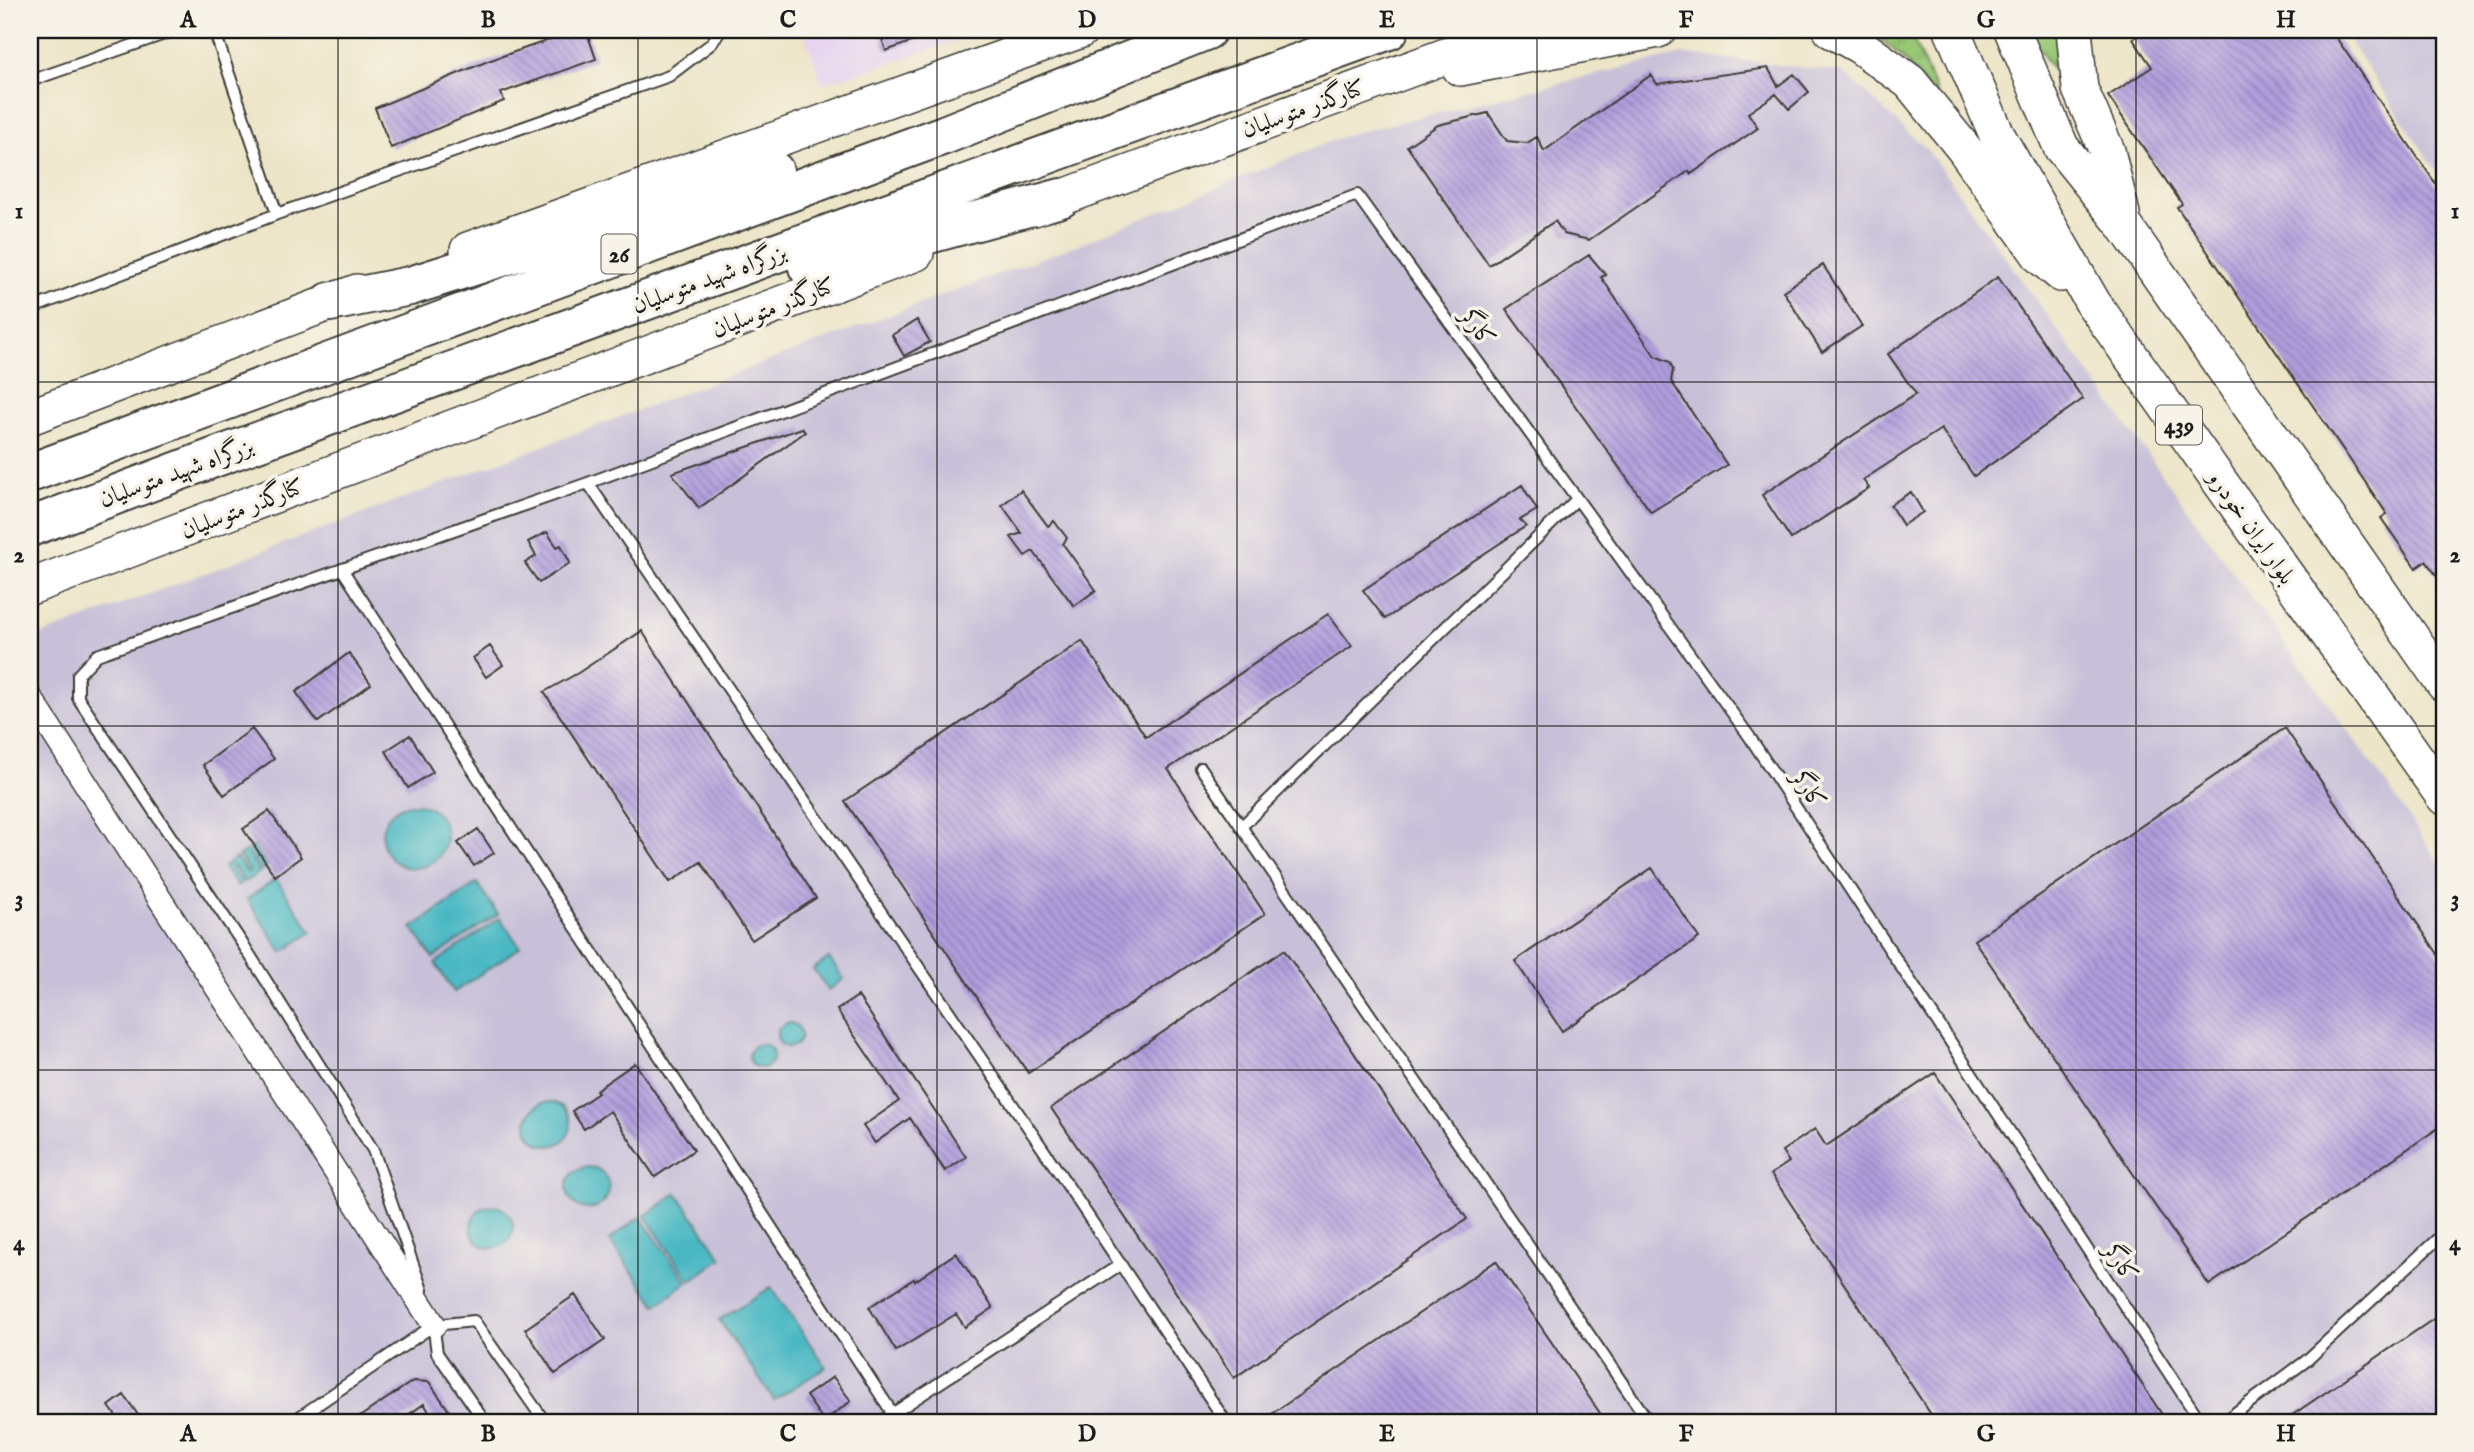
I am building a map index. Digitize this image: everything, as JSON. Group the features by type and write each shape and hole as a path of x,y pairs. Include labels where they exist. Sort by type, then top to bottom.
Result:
{"highway":[{"name":"بزرگراه شهید متوسلیان","path":"30,474 944,135 1207,30"},
{"name":"بزرگراه شهید متوسلیان","path":"30,527 1389,30"},
{"path":"330,302 410,286 786,167 944,135"},
{"path":"546,338 1061,198"}],"main road":[{"path":"30,416 571,211 1081,30"},
{"name":"کنارگذر متوسلیان","path":"30,587 1061,198 1516,30"},
{"path":"1360,86 1658,30"},
{"path":"1831,30 1860,46 1910,82 1965,150 2041,257 2093,303"},
{"name":"بلوار ایران خودرو","path":"1952,30 1997,135 2093,303 2444,797"},
{"path":"2012,30 2061,146 2124,225 2444,684"},
{"path":"2074,30 2080,89 2107,151 2124,225"}],"street":[{"path":"30,697 434,1325"}],"lane":[{"path":"30,81 176,30"},
{"path":"214,30 277,214"},
{"path":"30,309 277,214 669,76 711,44 722,30"},
{"name":"کارگر","path":"588,483 1357,195 1749,736 2201,1422"},
{"path":"485,1422 437,1353 434,1325 373,1150 246,949 78,698 78,675 96,655 588,483 1226,1422"},
{"path":"1241,827 1577,499"},
{"path":"342,569 893,1413"},
{"path":"1200,768 1649,1422"},
{"path":"2223,1422 2306,1361 2444,1234"},
{"path":"880,1422 1121,1264"},
{"path":"292,1422 434,1325 474,1321 544,1422"}],"shaded area":[{"path":"803,30 992,30 822,84"},
{"path":"2342,30 2444,30 2444,182"},
{"path":"1681,54 1843,72 1929,152 2397,799 2444,871 2444,1422 30,1422 30,639 1087,241 1346,135"}],"green space":[{"path":"1867,30 1909,30 1944,109 1899,55"},
{"path":"2028,30 2065,30 2057,77"}],"water":[{"path":"414,804 432,810 440,818 446,836 440,854 432,862 414,868 396,862 388,854 382,836 388,818 396,810"},
{"path":"253,846 267,866 262,870 250,853 248,855 260,872 245,882 233,865 231,868 242,882 237,886 224,867 236,858 248,873 250,871 239,856"},
{"path":"276,879 312,932 282,952 247,899"},
{"path":"477,883 498,914 433,958 412,928"},
{"path":"500,918 520,947 454,992 435,963"},
{"path":"829,958 844,979 828,990 813,969"},
{"path":"789,1023 798,1026 801,1035 798,1044 789,1047 780,1044 777,1035 780,1026"},
{"path":"761,1044 770,1047 773,1056 770,1065 761,1068 752,1065 749,1056 752,1047"},
{"path":"549,1102 565,1108 571,1124 565,1140 549,1146 533,1140 527,1124 533,1108"},
{"path":"588,1167 603,1173 609,1188 603,1203 588,1209 573,1203 567,1188 573,1173"},
{"path":"677,1193 722,1258 690,1281 645,1216"},
{"path":"492,1206 507,1212 513,1227 507,1242 492,1248 477,1242 471,1227 477,1212"},
{"path":"640,1217 687,1282 656,1305 609,1240"},
{"path":"771,1287 826,1367 774,1400 719,1320"}],"building":[{"path":"578,30 586,30 596,59 501,93 504,101 391,148 375,108 488,61"},
{"path":"879,30 937,30 938,32 886,51"},
{"path":"2147,30 2331,30 2444,196 2444,586 2426,561 2416,568 2381,518 2387,514 2177,207 2182,204 2108,96 2152,67 2133,39"},
{"path":"1768,68 1778,86 1794,74 1809,92 1789,109 1776,94 1748,113 1758,128 1691,174 1689,171 1589,240 1564,234 1555,221 1489,265 1407,146 1438,125 1488,113 1507,141 1527,143 1537,137 1544,151 1651,75 1657,84"},
{"path":"1589,255 1606,275 1601,277 1655,356 1670,362 1673,370 1671,381 1727,465 1651,512 1506,309"},
{"path":"1823,265 1862,326 1822,352 1783,291"},
{"path":"1998,277 2083,399 1974,476 1941,429 1863,480 1869,488 1791,539 1762,495 1916,394 1888,354"},
{"path":"917,320 930,342 904,356 892,335"},
{"path":"802,428 805,432 699,508 672,473"},
{"path":"1522,485 1537,510 1520,520 1526,526 1385,619 1363,590"},
{"path":"1021,490 1048,526 1054,521 1067,538 1063,544 1096,590 1074,606 1033,551 1025,556 1011,537 1022,533 1002,505"},
{"path":"1911,492 1923,512 1903,525 1890,505"},
{"path":"547,532 557,547 561,545 570,563 539,583 525,563 536,556 528,542"},
{"path":"1328,614 1352,646 1168,769 1265,914 1028,1073 845,801 1082,641 1146,737"},
{"path":"642,631 816,898 752,940 701,862 670,882 544,692"},
{"path":"490,646 503,665 486,677 473,658"},
{"path":"349,653 371,684 318,722 296,692"},
{"path":"2285,728 2444,963 2444,1124 2209,1285 1974,940"},
{"path":"252,729 274,759 224,795 203,765"},
{"path":"410,735 433,772 408,788 386,751"},
{"path":"269,811 301,857 275,876 243,829"},
{"path":"478,829 494,853 474,866 458,843"},
{"path":"1652,868 1699,938 1562,1031 1515,961"},
{"path":"1284,950 1467,1219 1234,1378 1051,1108"},
{"path":"858,996 966,1157 945,1171 910,1118 875,1143 863,1126 899,1101 837,1010"},
{"path":"635,1063 694,1150 655,1177 610,1111 584,1129 572,1111 598,1093 596,1090"},
{"path":"1935,1073 2167,1422 1936,1422 1771,1174 1789,1162 1782,1151 1815,1129 1826,1146"},
{"path":"956,1253 993,1308 965,1327 956,1314 896,1351 869,1307 914,1279 915,1281"},
{"path":"1496,1261 1606,1422 1260,1422"},
{"path":"575,1295 605,1340 555,1374 525,1329"},
{"path":"2444,1312 2444,1422 2282,1422"},
{"path":"833,1377 851,1401 824,1421 806,1396"},
{"path":"413,1381 429,1382 457,1422 436,1422 424,1404 398,1422 352,1422"},
{"path":"124,1395 143,1422 120,1422 109,1406"}]}
